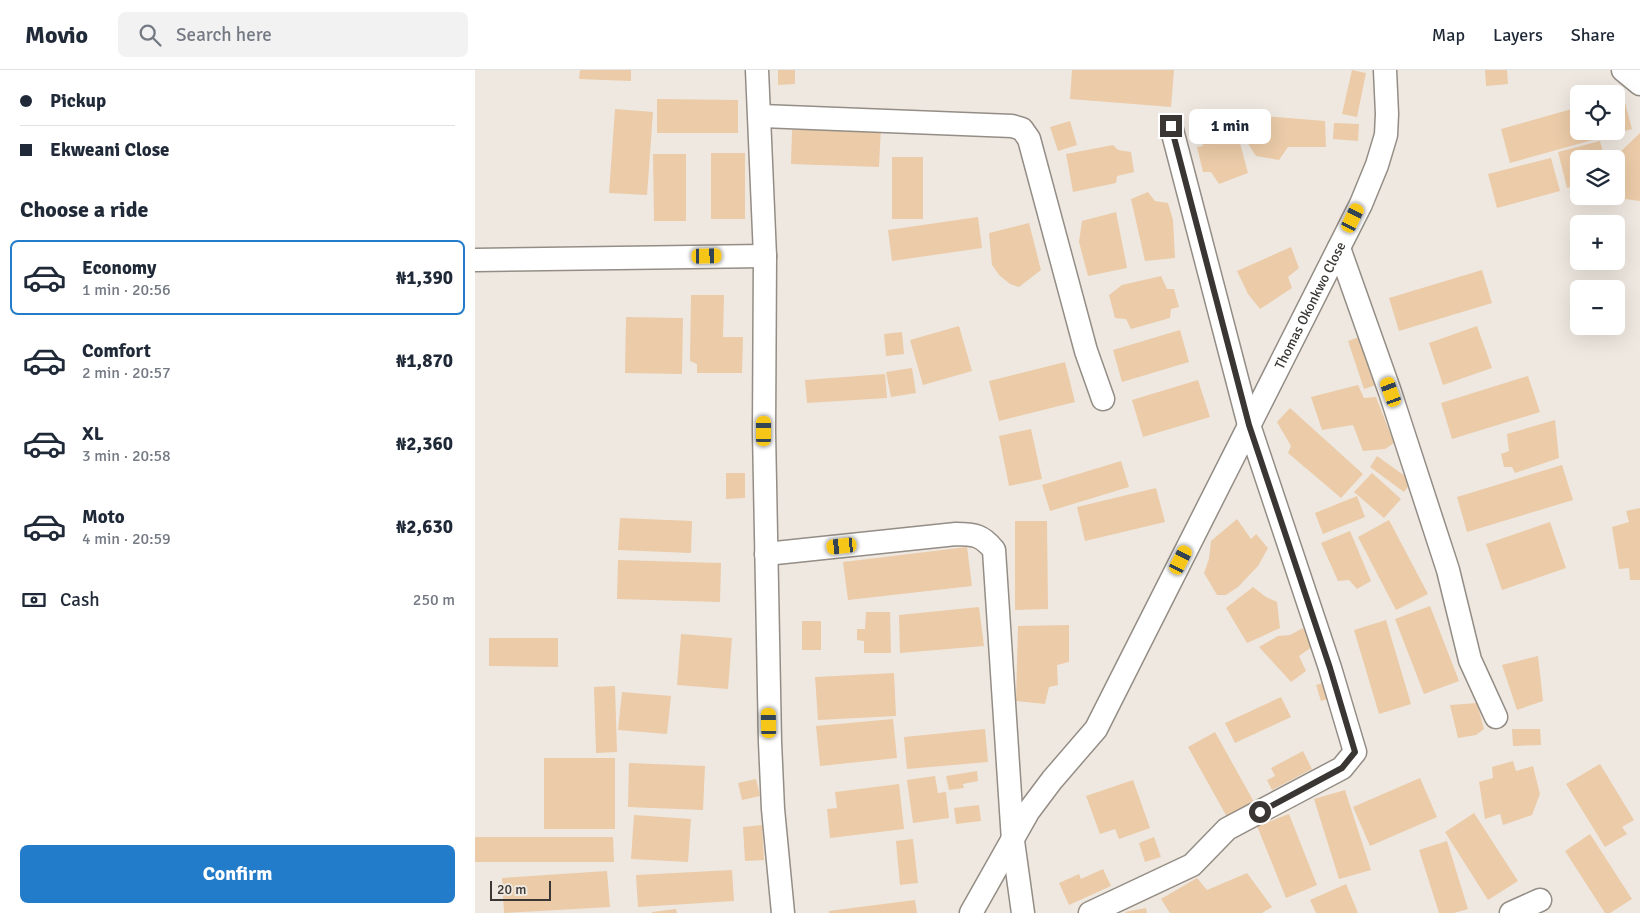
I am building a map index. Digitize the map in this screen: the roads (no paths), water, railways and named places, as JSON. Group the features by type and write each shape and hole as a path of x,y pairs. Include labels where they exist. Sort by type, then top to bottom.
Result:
{"street":[{"path":"757,70 765,256 764,431 772,799 783,913"},
{"name":"Thomas Okonkwo Close","path":"971,913 1034,804 1096,729 1339,248 1377,165 1386,135 1385,70"},
{"path":"1623,70 1640,84"},
{"path":"760,116 1012,126 1022,129 1029,138 1086,351 1103,399"},
{"path":"1090,913 1192,865 1227,829 1342,768 1355,752 1330,668 1249,425 1171,126"},
{"path":"1339,248 1391,392 1448,570 1470,660 1496,717"},
{"path":"475,260 765,256"},
{"path":"766,554 956,534 973,534 986,540 994,550 1013,841 1023,913"},
{"path":"1511,913 1540,900"}]}
